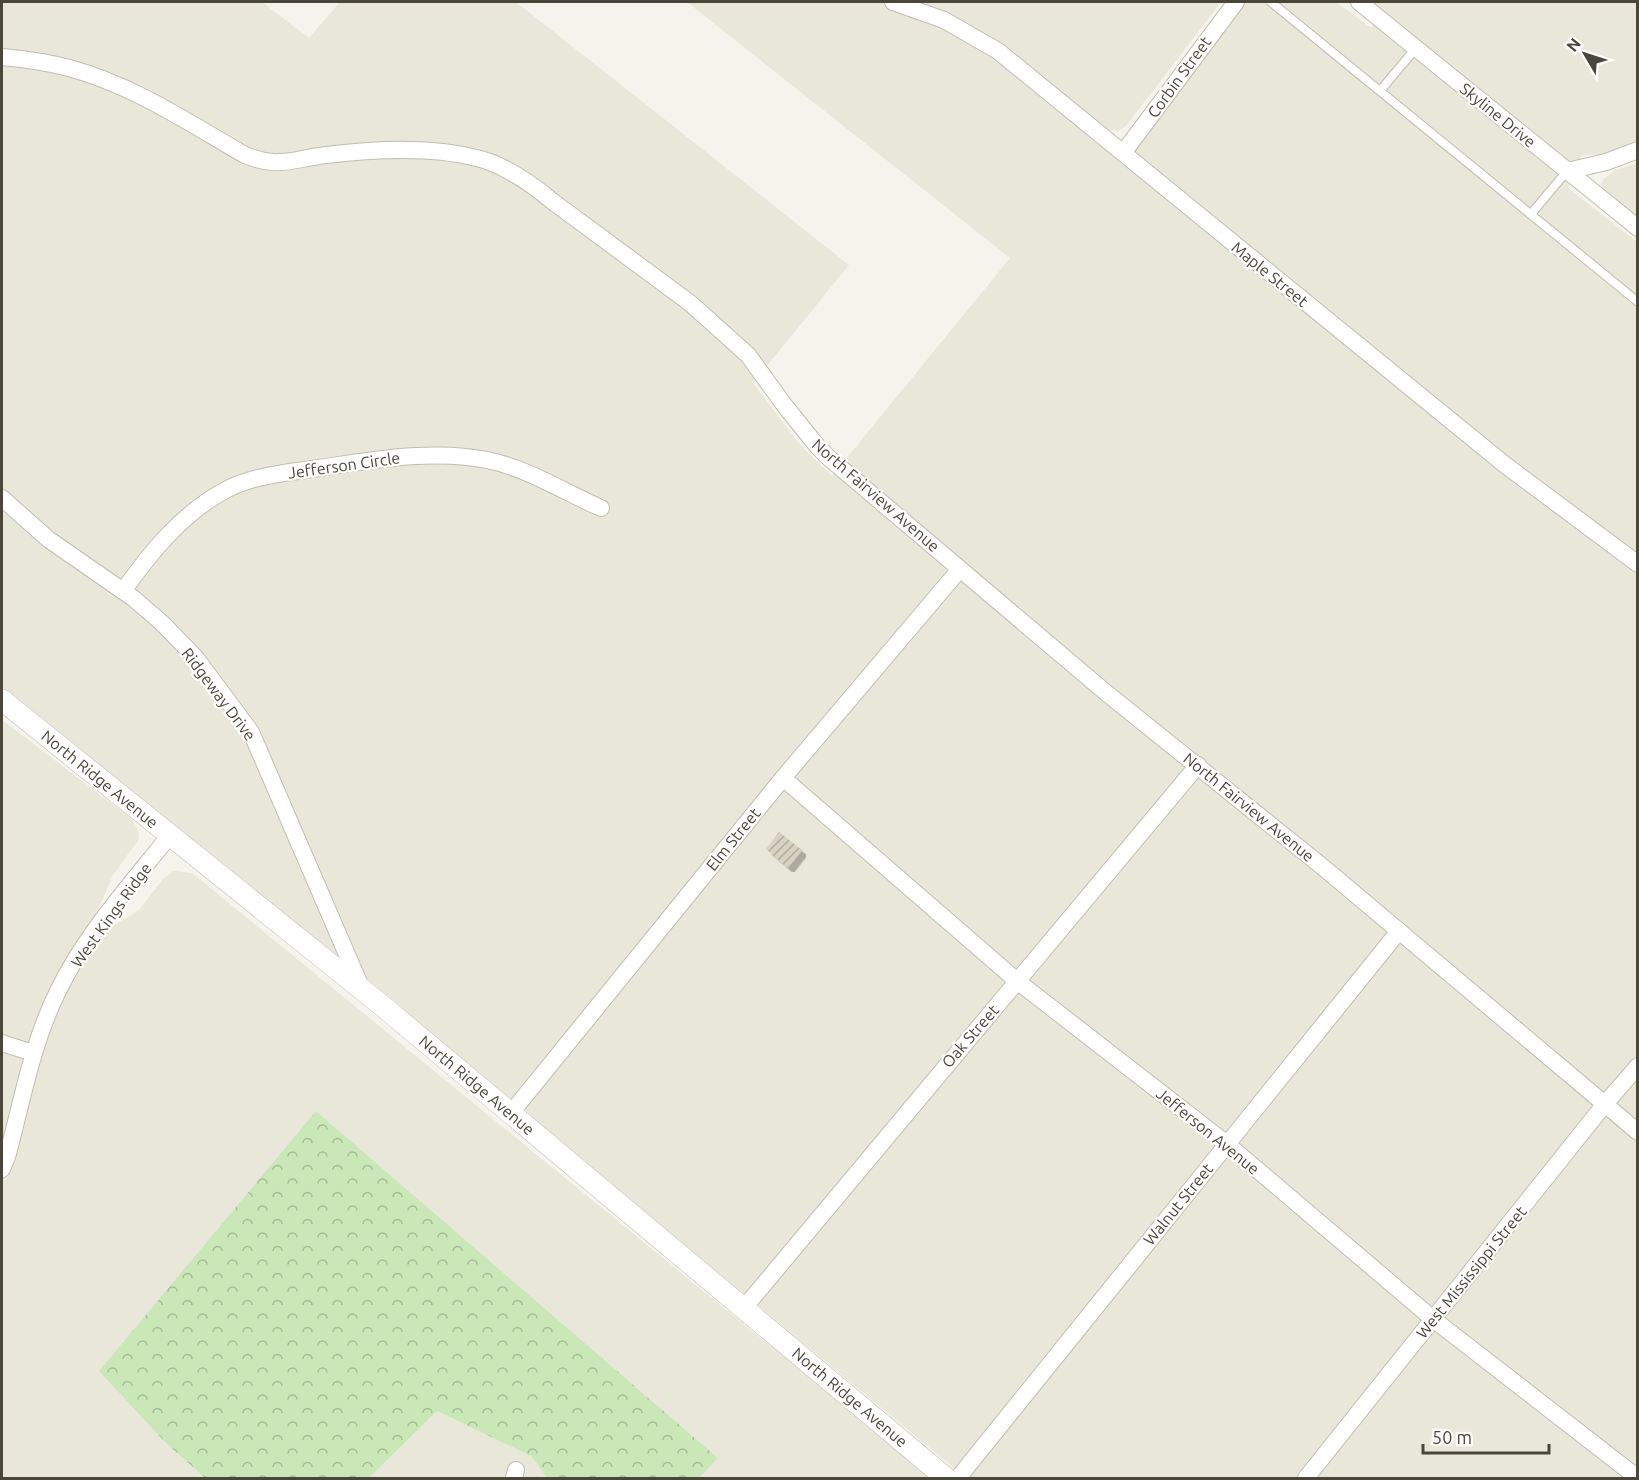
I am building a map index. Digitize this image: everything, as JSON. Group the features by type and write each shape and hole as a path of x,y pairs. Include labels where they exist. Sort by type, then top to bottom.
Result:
{"street":[{"name":"Maple Street","path":"893,2 944,20 998,51 1504,464 1638,564"},
{"name":"Corbin Street","path":"1123,153 1236,2"},
{"name":"Skyline Drive","path":"1359,2 1638,228"},
{"name":"North Fairview Avenue","path":"2,57 32,60 69,68 106,80 141,95 245,155 269,162 396,150 466,156 506,169 533,185 690,303 748,355 818,447 1104,690 1399,931 1638,1132"},
{"path":"1567,171 1606,162 1638,150"},
{"name":"Jefferson Circle","path":"123,591 162,541 190,514 211,498 246,480 291,472 399,456 467,457 488,460 508,467 601,508"},
{"name":"Ridgeway Drive","path":"2,498 48,539 123,591 162,623 196,658 251,732 362,991"},
{"name":"Elm Street","path":"511,1113 783,778 960,568"},
{"name":"North Ridge Avenue","path":"2,700 511,1113 946,1479"},
{"name":"Oak Street","path":"744,1308 1198,765"},
{"name":"Jefferson Avenue","path":"783,778 1017,981 1227,1144 1433,1319 1638,1478"},
{"name":"West Kings Ridge","path":"2,1169 33,1053 58,991 93,934 170,835"},
{"name":"Walnut Street","path":"958,1479 1399,931"},
{"path":"2,1043 33,1053"},
{"name":"West Mississippi Street","path":"1306,1479 1604,1105 1638,1066"}],"lane":[{"path":"1272,2 1638,302"},
{"path":"1380,91 1416,48"},
{"path":"1531,214 1567,171"}],"shaded area":[{"path":"2,2 262,2 309,38 340,2 516,2 849,265 753,383 801,446 832,476 1010,258 687,2 1221,2 1126,126 1118,131 1111,130 1100,145 1122,164 1245,2 1336,2 1371,28 1383,14 1367,2 1637,2 1637,142 1599,155 1582,155 1568,188 1637,242 1637,1478 966,1478 413,1020 402,1007 2,688"},
{"path":"1637,163 1637,219 1605,193 1601,184 1614,171"},
{"path":"2,720 132,819 138,830 139,839 113,875 95,917 108,929 139,910 163,879 174,871 192,873 932,1478 699,1478 718,1458 316,1111 165,1442 205,1478 2,1478"},
{"path":"437,1411 531,1456 547,1478 369,1478"}],"green space":[{"path":"316,1111 718,1458 699,1478 547,1478 531,1456 437,1411 369,1478 205,1478 165,1442 99,1371"}],"building":[{"path":"779,832 802,850 788,868 766,849"}]}
